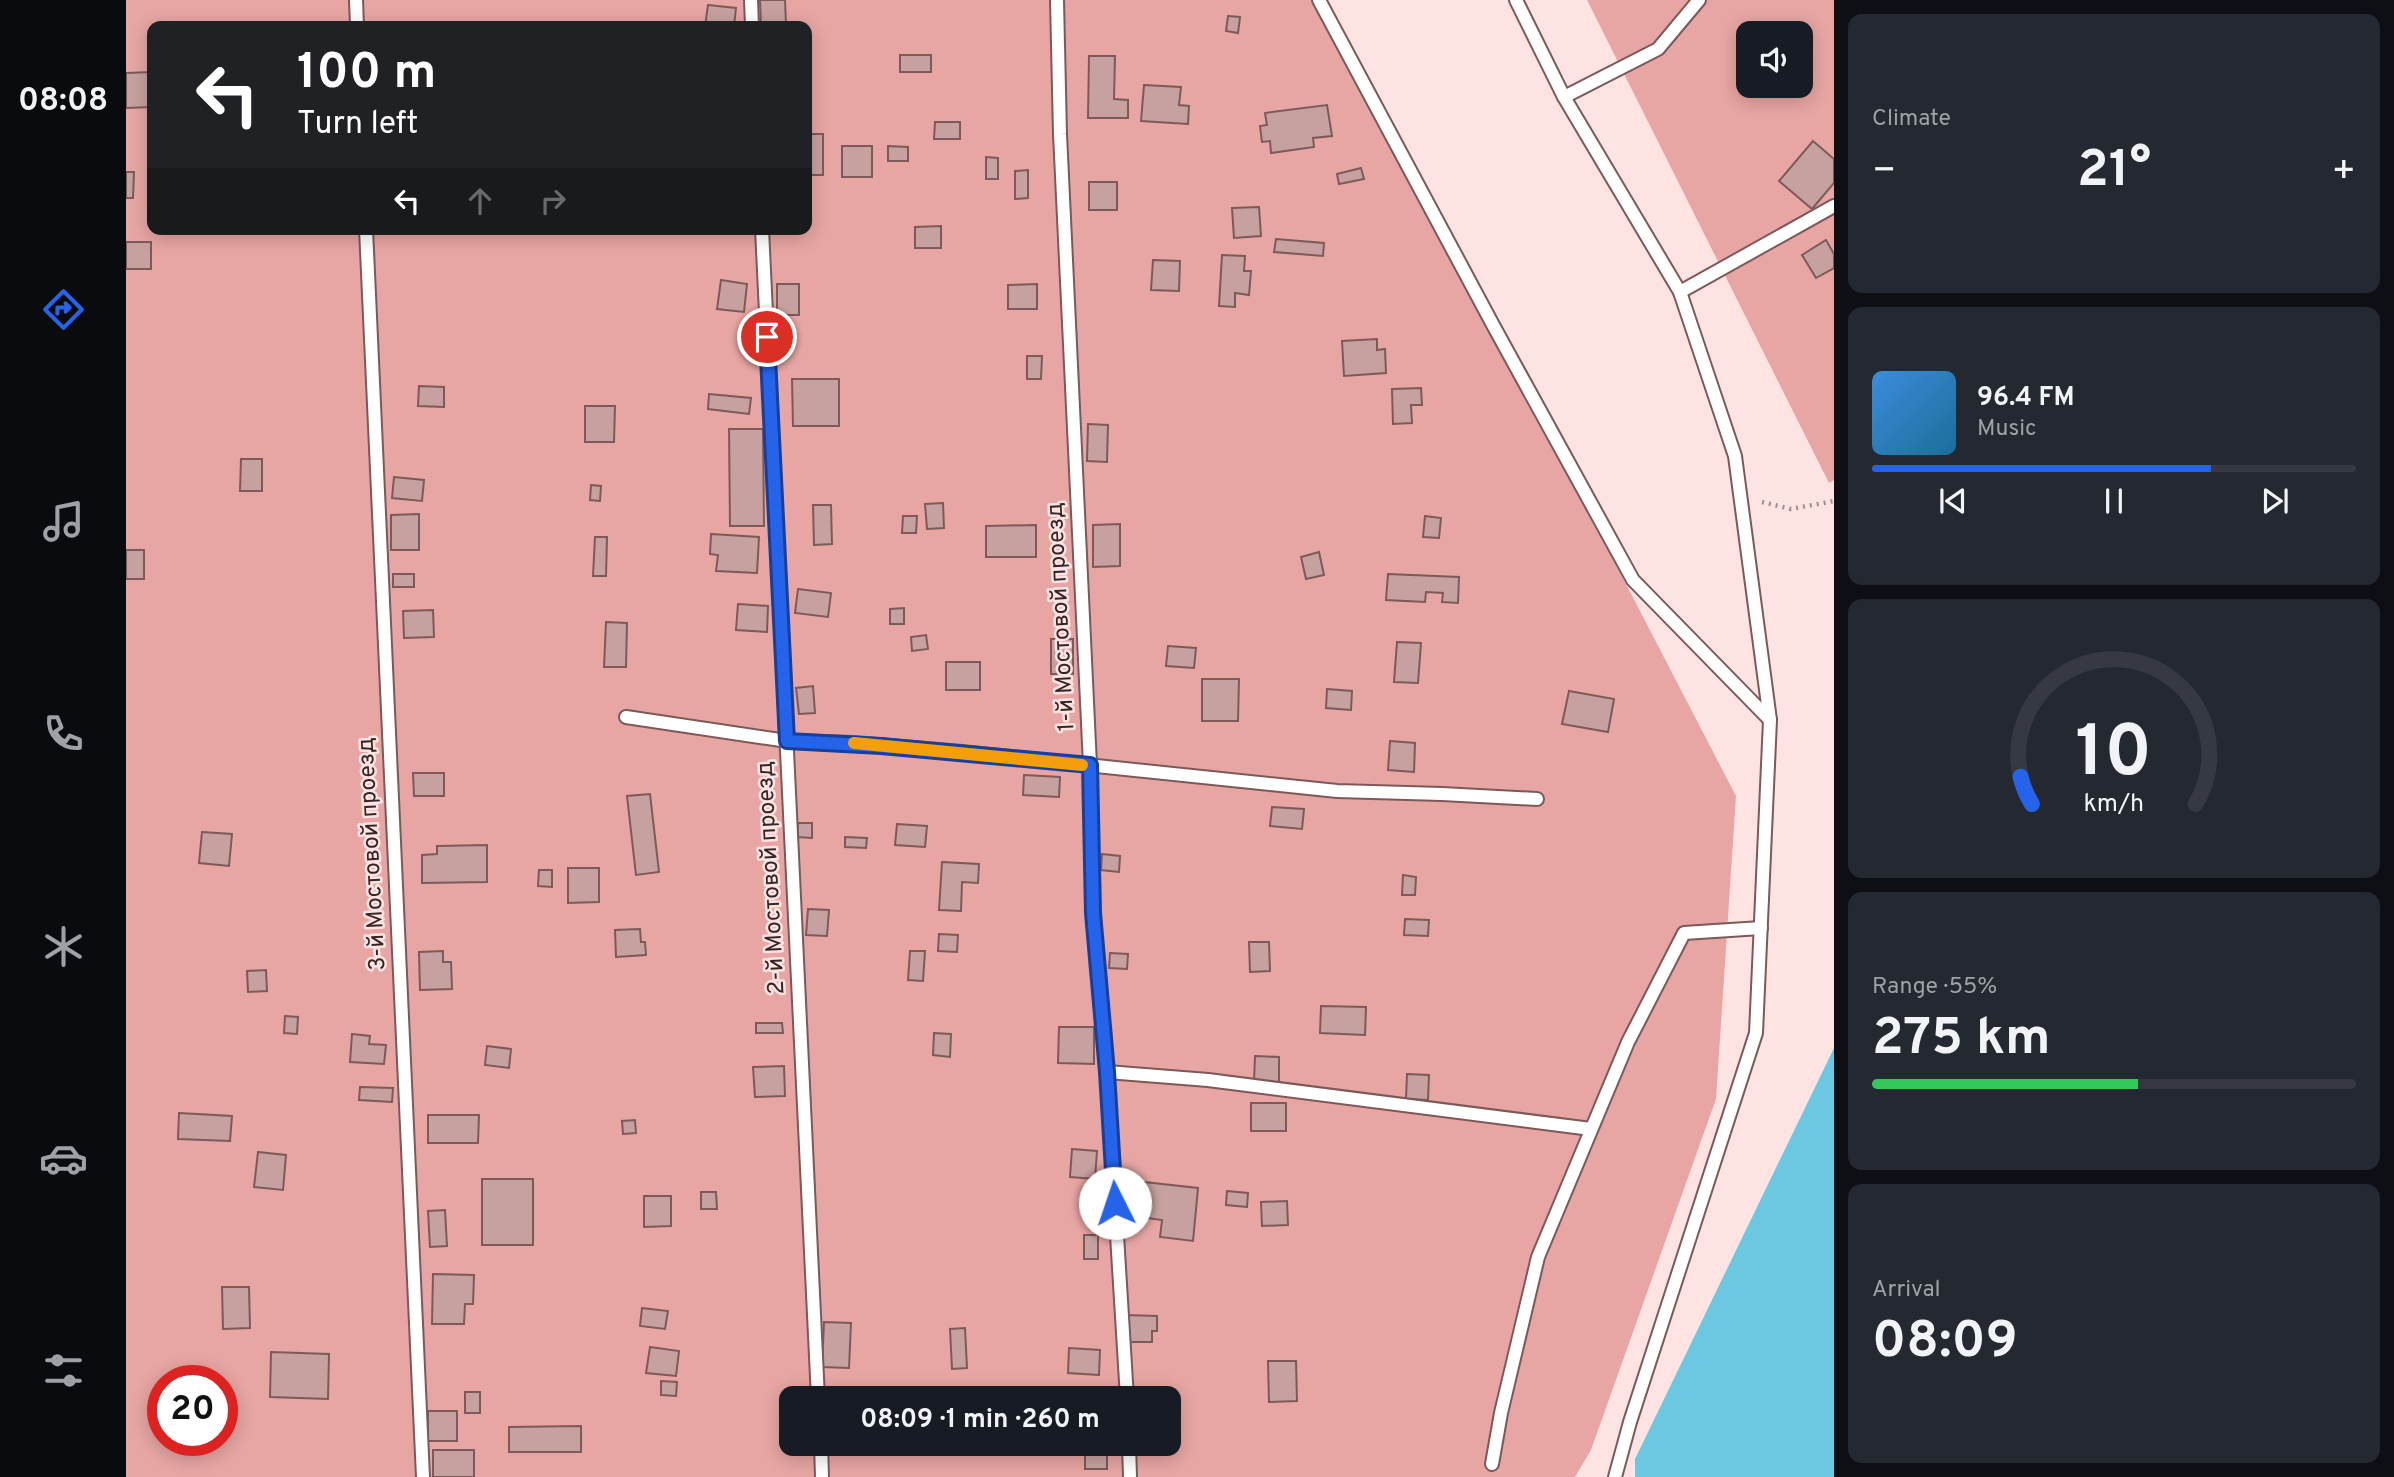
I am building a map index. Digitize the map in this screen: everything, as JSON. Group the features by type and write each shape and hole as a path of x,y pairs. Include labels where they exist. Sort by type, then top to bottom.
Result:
{"lane":[{"path":"356,0 357,21"},
{"path":"751,0 752,21"},
{"name":"1-й Мостовой проезд","path":"1057,0 1060,134 1090,765 1093,913 1107,1072 1126,1386"},
{"path":"1319,0 1486,313 1633,580 1770,720"},
{"path":"1516,0 1564,97 1680,292 1735,456 1770,720 1756,1033 1634,1409 1615,1477"},
{"path":"1564,97 1658,48 1699,0"},
{"path":"1680,292 1834,206"},
{"name":"3-й Мостовой проезд","path":"366,235 423,1477"},
{"name":"2-й Мостовой проезд","path":"762,235 817,1386"},
{"path":"626,717 787,741 881,746 1090,765 1337,792 1428,793 1537,799"},
{"path":"1492,1464 1538,1257 1628,1042 1684,933 1760,928"},
{"path":"1107,1072 1208,1080 1591,1129"},
{"path":"821,1456 822,1477"},
{"path":"1129,1456 1130,1477"}],"path":[{"path":"1740,498 1791,509 1834,500"}],"shaded area":[{"path":"126,0 1323,0 1736,796 1716,1099 1591,1450 1575,1477 126,1477"},
{"path":"1587,0 1834,0 1834,480 1829,483"}],"water":[{"path":"1834,1048 1834,1477 1635,1477 1635,1459"}],"building":[{"path":"760,0 785,0 786,21 761,21"},
{"path":"708,5 736,8 735,21 706,21"},
{"path":"1228,16 1240,17 1238,33 1226,31"},
{"path":"900,55 931,55 931,72 900,72"},
{"path":"1089,56 1115,56 1114,99 1128,100 1128,118 1088,118"},
{"path":"147,72 147,107 126,108 126,73"},
{"path":"1144,85 1181,87 1179,105 1189,106 1188,124 1141,121"},
{"path":"1327,105 1332,136 1313,138 1314,147 1271,153 1270,141 1262,142 1260,126 1267,125 1265,113"},
{"path":"935,122 960,122 960,139 934,139"},
{"path":"812,134 823,134 823,175 812,175"},
{"path":"1813,141 1834,159 1834,183 1812,209 1779,181"},
{"path":"842,146 872,146 872,177 842,177"},
{"path":"888,146 908,147 908,161 888,161"},
{"path":"986,157 998,158 998,179 986,179"},
{"path":"1361,168 1364,179 1339,184 1337,174"},
{"path":"1028,170 1028,198 1015,199 1015,171"},
{"path":"126,172 134,172 133,198 126,198"},
{"path":"1089,182 1117,182 1117,210 1089,210"},
{"path":"1259,207 1261,236 1234,238 1232,208"},
{"path":"941,226 941,248 915,248 915,227"},
{"path":"1276,239 1324,243 1323,256 1274,252"},
{"path":"1826,240 1834,254 1834,268 1816,278 1802,255"},
{"path":"126,242 151,242 151,269 126,269"},
{"path":"1222,255 1245,256 1244,271 1251,271 1249,295 1235,293 1235,307 1219,306"},
{"path":"1153,260 1180,261 1179,291 1151,290"},
{"path":"721,280 747,284 744,312 717,309"},
{"path":"777,284 799,284 799,315 777,315"},
{"path":"1037,284 1037,309 1008,309 1008,285"},
{"path":"1377,339 1377,350 1385,349 1386,373 1344,376 1342,341"},
{"path":"1027,356 1042,356 1041,379 1027,379"},
{"path":"792,379 839,379 839,426 793,426"},
{"path":"419,386 444,387 444,407 418,406"},
{"path":"1421,388 1422,405 1411,405 1412,423 1393,424 1392,389"},
{"path":"709,394 751,398 749,414 708,409"},
{"path":"585,406 615,406 614,442 585,442"},
{"path":"1088,424 1108,425 1107,462 1087,461"},
{"path":"729,429 763,429 764,526 730,526"},
{"path":"241,459 262,459 262,491 240,491"},
{"path":"394,477 424,480 422,501 392,498"},
{"path":"591,485 601,486 600,501 590,500"},
{"path":"943,503 944,528 927,529 925,504"},
{"path":"813,505 831,505 832,544 814,545"},
{"path":"419,514 419,550 391,550 391,515"},
{"path":"903,516 917,516 916,533 902,533"},
{"path":"1425,516 1441,518 1439,538 1423,537"},
{"path":"1120,524 1120,566 1093,567 1093,525"},
{"path":"1036,525 1036,557 986,557 986,526"},
{"path":"711,534 759,537 757,573 716,571 718,555 710,554"},
{"path":"595,537 607,537 606,576 593,576"},
{"path":"126,550 144,550 144,579 126,579"},
{"path":"1319,552 1324,575 1306,579 1301,557"},
{"path":"393,574 414,574 414,587 393,587"},
{"path":"1388,574 1459,577 1458,603 1442,602 1443,593 1426,592 1425,602 1386,600"},
{"path":"798,589 831,593 828,617 795,613"},
{"path":"738,604 768,606 767,632 736,630"},
{"path":"904,608 904,624 890,624 890,609"},
{"path":"433,610 434,637 404,638 403,611"},
{"path":"606,622 627,623 626,667 604,667"},
{"path":"926,635 928,649 912,651 911,637"},
{"path":"1051,639 1073,639 1073,674 1051,674"},
{"path":"1397,642 1421,643 1418,683 1394,682"},
{"path":"1168,646 1196,648 1194,668 1166,666"},
{"path":"946,662 980,662 980,690 946,690"},
{"path":"1202,679 1239,679 1238,721 1202,721"},
{"path":"813,686 815,713 799,714 796,688"},
{"path":"1327,689 1352,691 1351,710 1326,708"},
{"path":"1569,691 1614,699 1608,732 1562,724"},
{"path":"1390,741 1415,743 1414,772 1388,770"},
{"path":"413,773 444,773 444,796 414,796"},
{"path":"1024,775 1060,777 1059,797 1023,795"},
{"path":"650,794 659,872 636,875 627,796"},
{"path":"1272,807 1304,809 1302,829 1270,826"},
{"path":"798,823 812,823 812,838 797,837"},
{"path":"897,824 927,826 925,847 895,845"},
{"path":"202,832 232,834 229,866 199,863"},
{"path":"845,837 867,838 866,848 845,847"},
{"path":"487,845 487,882 422,883 422,855 437,854 437,846"},
{"path":"1102,854 1120,856 1119,872 1101,870"},
{"path":"942,862 979,864 978,883 962,882 961,911 939,910"},
{"path":"568,868 599,868 599,902 568,903"},
{"path":"539,870 552,870 552,887 538,886"},
{"path":"1403,875 1416,877 1415,895 1402,895"},
{"path":"808,909 829,910 827,936 806,935"},
{"path":"1405,919 1429,920 1428,936 1404,935"},
{"path":"640,929 646,955 616,957 615,930"},
{"path":"939,934 958,935 957,952 938,951"},
{"path":"1249,942 1269,942 1270,971 1250,972"},
{"path":"443,951 443,962 451,962 452,989 420,990 419,952"},
{"path":"910,951 925,951 923,981 908,980"},
{"path":"1110,953 1128,954 1127,969 1109,968"},
{"path":"266,970 267,991 248,992 247,971"},
{"path":"1321,1006 1366,1007 1365,1035 1320,1033"},
{"path":"285,1016 298,1017 297,1034 284,1033"},
{"path":"756,1023 782,1023 783,1033 756,1033"},
{"path":"1059,1027 1094,1027 1094,1064 1058,1063"},
{"path":"934,1033 951,1034 950,1057 933,1055"},
{"path":"352,1034 370,1036 369,1044 386,1045 384,1064 350,1062"},
{"path":"487,1046 511,1049 509,1068 485,1065"},
{"path":"1255,1056 1279,1057 1279,1083 1254,1082"},
{"path":"784,1066 785,1096 755,1097 753,1067"},
{"path":"1407,1074 1429,1075 1428,1100 1406,1099"},
{"path":"360,1087 393,1088 392,1102 359,1100"},
{"path":"1251,1103 1286,1103 1286,1131 1251,1131"},
{"path":"179,1113 232,1116 230,1141 178,1139"},
{"path":"428,1115 479,1115 478,1143 428,1143"},
{"path":"635,1120 636,1133 623,1134 622,1121"},
{"path":"1072,1149 1097,1151 1095,1179 1070,1177"},
{"path":"258,1152 286,1155 283,1190 254,1187"},
{"path":"482,1179 533,1179 533,1245 482,1245"},
{"path":"1144,1182 1198,1188 1193,1241 1160,1237 1162,1220 1140,1217"},
{"path":"1227,1191 1248,1193 1247,1207 1226,1205"},
{"path":"701,1192 716,1192 717,1209 701,1209"},
{"path":"644,1196 671,1196 671,1226 644,1227"},
{"path":"1287,1201 1288,1225 1262,1226 1261,1202"},
{"path":"445,1210 447,1246 430,1247 428,1211"},
{"path":"1084,1235 1098,1235 1098,1259 1084,1259"},
{"path":"433,1274 474,1275 473,1304 465,1304 464,1324 432,1324"},
{"path":"222,1287 249,1287 250,1328 223,1329"},
{"path":"642,1308 668,1311 665,1329 640,1326"},
{"path":"1125,1315 1157,1316 1157,1331 1152,1331 1152,1342 1124,1342"},
{"path":"824,1322 851,1323 849,1368 822,1367"},
{"path":"965,1328 967,1368 952,1369 950,1329"},
{"path":"650,1347 679,1351 676,1376 646,1373"},
{"path":"1069,1348 1100,1350 1099,1375 1068,1373"},
{"path":"271,1352 329,1354 328,1399 270,1397"},
{"path":"1268,1361 1296,1361 1297,1401 1269,1402"},
{"path":"661,1381 677,1382 676,1396 661,1395"},
{"path":"465,1392 480,1392 480,1413 465,1413"},
{"path":"428,1411 457,1411 457,1441 428,1441"},
{"path":"581,1426 581,1452 509,1452 509,1427"},
{"path":"433,1450 474,1450 474,1477 433,1477"},
{"path":"1085,1456 1107,1456 1107,1469 1085,1469"}],"slow traffic":[{"path":"854,743 1082,765"}],"route":[{"path":"767,337 787,741 854,743 1090,765 1093,913 1115,1203"}]}
